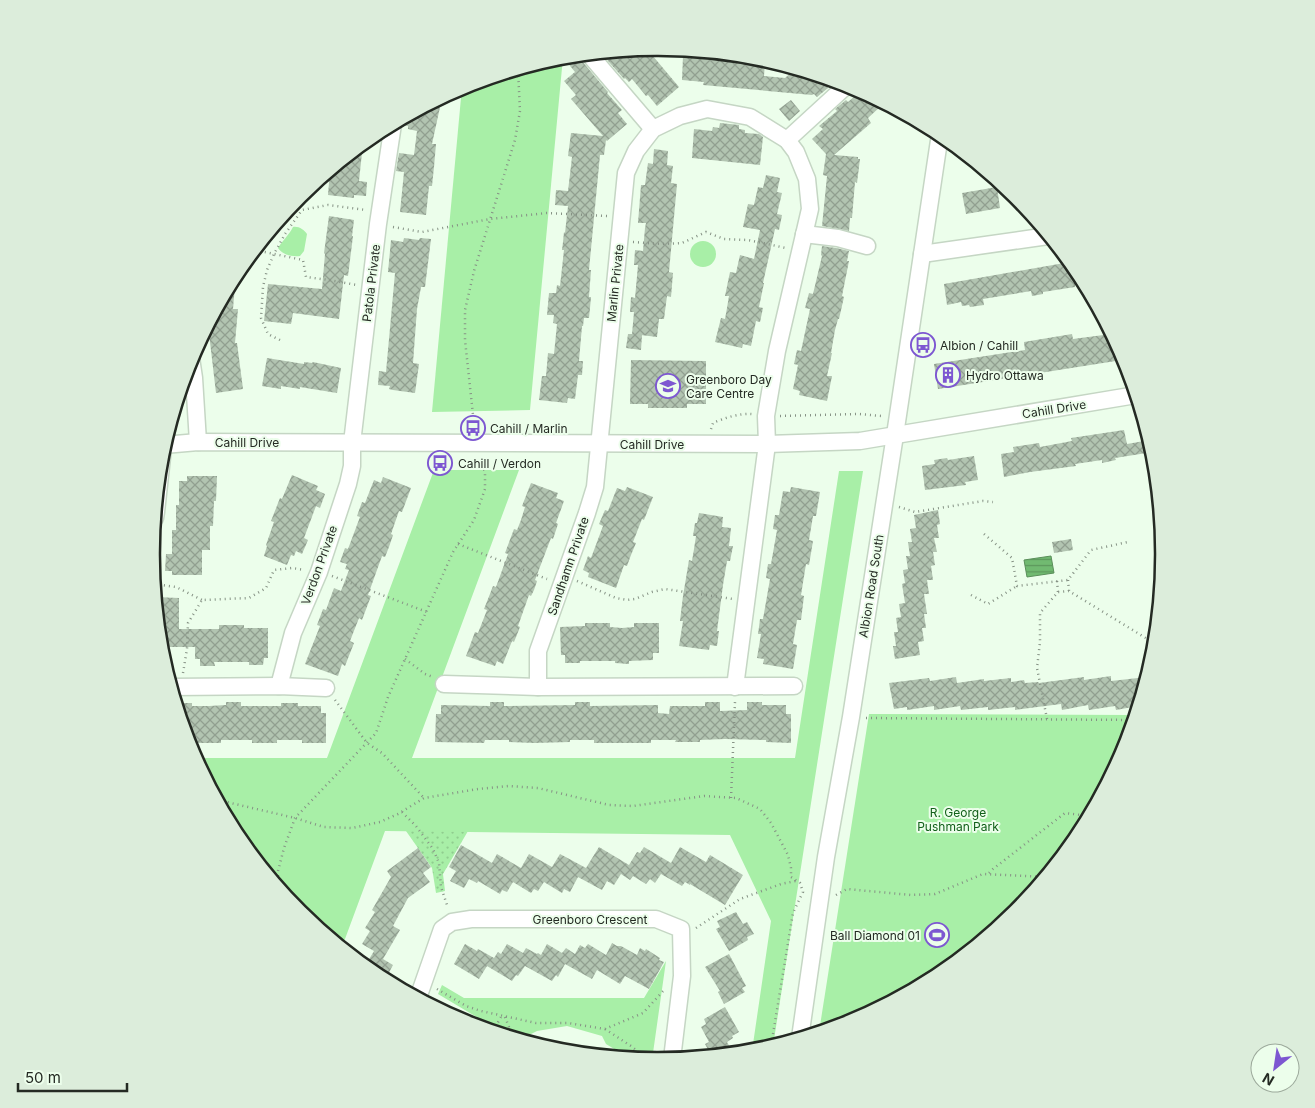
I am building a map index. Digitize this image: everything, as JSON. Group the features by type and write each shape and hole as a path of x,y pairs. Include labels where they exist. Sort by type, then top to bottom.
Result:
{"street":[{"path":"595,61 653,129"},
{"path":"787,140 840,91"},
{"name":"Marlin Private","path":"600,444 626,173 636,151 653,129 680,116 707,109 750,117 787,140 796,152 807,179 810,208 777,351 766,416 767,444"},
{"name":"Patola Private","path":"352,442 370,288 392,134"},
{"name":"Albion Road South","path":"801,1030 826,857 851,717 939,143"},
{"path":"804,234 838,238 867,246"},
{"path":"922,254 1041,237"},
{"path":"193,377 198,442"},
{"name":"Cahill Drive","path":"172,446 198,442 767,444 860,441 1130,396"},
{"name":"Verdon Private","path":"279,686 293,633 319,572 348,484 352,466 352,442"},
{"name":"Sandhamn Private","path":"538,687 538,651 595,487 600,444"},
{"path":"735,687 767,444"},
{"path":"444,684 538,687 794,686"},
{"path":"178,687 279,686 326,688"},
{"name":"Greenboro Crescent","path":"452,922 471,919 656,919 681,929 681,938"},
{"path":"421,990 442,930 452,922"},
{"path":"673,1052 682,976 681,938"}],"path":[{"path":"478,428 473,415 465,340 465,310 474,271 515,140 520,111 519,76"},
{"path":"280,340 268,334 261,318 264,287 267,270 274,254 302,210 328,205 379,218 422,232 490,219 546,213 622,217"},
{"path":"620,241 661,244 682,243 706,232 724,239 748,240 800,251"},
{"path":"263,252 303,260 306,277 370,288"},
{"path":"706,444 713,423 746,414 766,416 859,414 881,417 885,409"},
{"path":"278,876 284,848 295,818 376,733 388,697 453,552 474,520 485,488 485,471 478,462"},
{"path":"899,507 915,512 983,501 993,502"},
{"path":"984,534 1012,558 1017,586"},
{"path":"1069,591 1068,580 1091,550 1128,542"},
{"path":"458,544 616,598 635,599 665,589 747,601"},
{"path":"161,585 176,586 202,600 250,598 266,588 274,570 292,568 319,572 427,612"},
{"path":"971,595 988,604 1017,586 1068,580"},
{"path":"1047,719 1037,668 1040,642 1040,614 1058,592 1057,581"},
{"path":"1058,592 1069,591 1148,639"},
{"path":"177,683 187,649 188,623 202,600"},
{"path":"405,659 425,674 438,679 444,684"},
{"path":"731,798 735,687"},
{"path":"326,688 367,743 382,753 424,798"},
{"path":"866,718 1127,720"},
{"path":"225,802 295,818 324,827 352,828 380,822 402,812 424,798 509,786 538,788 609,805 633,806 704,796 736,798 760,809 771,823 788,855 791,877 800,883 804,892 793,913 772,1038"},
{"path":"402,812 416,826 433,849 439,863 441,887 452,922"},
{"path":"988,874 1065,813 1081,815"},
{"path":"833,897 847,889 911,895 935,894 984,874 1036,877"},
{"path":"681,938 740,899 765,889 796,881"},
{"path":"604,1030 643,1013 671,982 682,976"},
{"path":"421,990 481,1012 536,1023 568,1023 604,1030 637,1051"},
{"path":"496,1024 501,1016"},
{"path":"505,1017 510,1029"}],"green space":[{"path":"562,66 530,410 432,412 461,97 529,73"},
{"path":"293,227 301,229 307,234 304,251 300,256 288,255 278,248"},
{"path":"703,241 712,245 716,254 712,263 703,267 694,263 690,254 694,245"},
{"path":"434,470 519,470 412,758 795,758 839,471 863,471 774,1038 753,1042 771,921 730,835 385,831 344,941 306,906 263,857 226,803 204,758 327,758"},
{"name":"R. George Pushman Park","path":"869,714 1129,715 1104,774 1089,803 1052,857 1009,906 961,949 934,968 878,1000 820,1024"},
{"path":"406,831 468,831 443,874 445,891 436,893 432,868"},
{"path":"666,961 653,1052 616,1050 606,1044 602,1036 567,1026 537,1031 529,1035 478,1018 438,994 442,985 464,998 644,998"}],"shaded area":[{"path":"1051,556 1054,573 1027,577 1024,560"}],"building":[{"path":"653,56 679,87 657,106 632,79 629,82 607,59"},
{"path":"683,57 690,57 755,66 765,68 764,76 785,78 789,74 828,88 817,97 814,94 703,85 704,82 682,80"},
{"path":"583,62 622,110 618,113 627,124 606,140 604,155 600,155 589,270 591,270 589,297 591,297 589,318 584,318 582,326 579,361 583,361 582,375 578,375 575,399 568,398 567,403 539,400 542,376 546,376 548,353 554,354 557,324 553,323 554,315 547,315 549,293 556,293 557,285 560,286 564,250 562,250 568,206 555,205 556,190 568,191 572,157 568,156 571,133 603,136 571,99 576,95 564,81 575,72 569,65"},
{"path":"854,97 879,108 868,118 871,123 834,155 858,157 860,159 849,231 822,226 827,176 823,175 826,154 812,139 823,129 819,126 837,111 835,109 846,100 848,102"},
{"path":"791,100 800,111 789,121 779,109"},
{"path":"440,107 432,144 436,144 432,186 429,186 426,215 400,212 404,172 396,171 399,153 414,155 417,131 408,129 408,126 405,125"},
{"path":"720,123 739,125 739,129 745,130 745,133 759,134 763,137 760,165 692,158 694,129 712,131 713,127 719,128"},
{"path":"654,149 668,151 667,165 673,166 671,183 677,184 669,272 673,273 671,297 667,296 664,319 659,319 657,337 642,335 641,350 626,348 628,334 632,334 634,312 630,312 631,297 635,298 638,265 634,265 635,250 643,251 646,223 638,223 641,185 645,185 648,163 653,164"},
{"path":"362,153 359,181 367,182 366,196 354,195 354,198 328,195 329,180"},
{"path":"766,175 780,178 777,192 782,193 777,214 782,215 779,230 775,229 763,283 759,307 763,308 760,322 756,321 751,346 743,344 742,348 715,342 721,318 725,319 729,296 725,296 730,272 736,273 740,255 754,259 760,230 743,227 748,204 754,205 758,187 763,188"},
{"path":"994,188 998,191 1000,208 966,214 962,193"},
{"path":"329,216 354,220 348,276 344,275 339,319 293,313 291,324 264,321 268,284 322,289"},
{"path":"404,238 431,239 425,287 421,287 417,309 413,363 419,364 415,393 393,390 389,389 390,386 378,385 379,371 386,372 395,273 388,272 391,240 403,242"},
{"path":"822,246 849,251 847,261 849,261 842,296 844,297 835,330 827,376 832,376 827,401 799,395 800,391 793,389 798,365 794,364 797,350 801,351 810,309 805,308 809,293 813,294 822,256"},
{"path":"1061,264 1075,284 1075,287 1043,292 1043,294 1032,296 1031,291 983,299 984,305 970,307 969,305 962,306 961,302 947,305 944,284"},
{"path":"234,292 233,309 238,309 235,343 237,343 243,389 216,393 209,338"},
{"path":"1072,334 1073,339 1104,335 1116,361 938,389 934,364 1025,350 1024,342"},
{"path":"267,358 304,364 304,362 313,362 341,368 337,393 300,387 300,389 281,386 281,389 262,386"},
{"name":"Greenboro Day Care Centre","path":"631,360 706,361 706,404 687,404 687,408 648,408 648,404 630,404"},
{"path":"1124,430 1127,444 1142,441 1145,453 1115,458 1116,460 1102,463 1102,460 1004,477 1001,454 1014,452 1013,447 1039,443 1040,447 1072,441 1071,438"},
{"path":"974,456 978,480 965,482 966,485 925,490 922,466 935,464 934,460"},
{"path":"292,475 318,486 316,490 325,494 320,508 316,506 304,538 308,540 302,554 296,551 294,556 291,555 287,565 264,556 274,522 271,521"},
{"path":"187,476 217,476 213,526 210,526 210,550 202,550 202,575 172,575 172,571 165,571 166,554 172,554 172,530 176,530 176,505 179,505 179,481 187,481"},
{"path":"383,477 411,488 402,512 399,511 385,557 382,556 368,595 371,596 362,620 359,618 350,641 354,643 345,666 342,664 338,676 305,664 320,626 317,625 323,609 326,610 334,588 341,591 349,570 345,569 347,564 340,562 345,548 348,549 360,517 357,516 362,502 365,503 374,480 381,483"},
{"path":"531,483 558,493 556,498 564,501 556,523 558,524 553,539 551,538 535,580 537,581 534,590 531,596 529,595 514,642 512,641 503,664 497,661 495,666 466,656 475,632 478,633 487,610 484,609 493,586 496,587 508,554 505,553 514,529 517,530 521,520 525,507 522,506"},
{"path":"627,487 653,497 633,542 636,543 627,566 624,565 616,588 588,577 589,573 583,570 588,556 591,558 603,526 599,524 605,510 608,511 617,488 625,491"},
{"path":"791,487 820,492 809,540 813,541 809,565 806,564 801,595 804,596 801,620 797,620 793,644 797,645 793,669 763,664 764,659 757,658 761,634 758,634 760,619 763,619 770,579 766,578 768,564 771,564 777,530 773,529 775,515 779,515 783,491 790,492"},
{"path":"938,510 940,524 937,525 939,538 934,538 937,552 933,552 935,565 931,566 933,580 927,580 929,594 924,594 927,614 924,614 926,628 922,628 924,641 918,642 920,655 895,659 893,646 896,646 894,632 898,632 896,618 901,617 899,604 905,603 902,584 905,583 903,570 908,569 906,556 910,556 908,542 912,542 910,529 916,528 914,515"},
{"path":"699,513 723,517 722,527 731,528 729,546 733,546 730,561 727,561 723,585 717,646 710,645 709,650 679,646 683,621 680,621 683,596 689,560 692,561 696,536 693,536"},
{"path":"1071,539 1073,550 1054,553 1052,542"},
{"path":"162,597 179,598 179,629 219,629 219,625 244,625 244,628 268,628 268,658 264,658 263,665 249,665 249,662 214,662 215,666 200,666 200,659 195,659 195,647 168,647"},
{"path":"585,623 610,623 610,627 622,628 634,627 634,623 659,623 659,653 653,653 653,660 629,661 629,664 615,663 615,661 565,663 565,655 561,655 560,627 585,626"},
{"path":"1111,676 1111,681 1138,678 1131,707 1116,710 1115,706 1089,710 1088,705 1062,710 1061,704 1015,710 1015,707 988,710 988,707 961,710 960,706 934,710 934,706 907,710 907,707 894,709 889,683 929,678 930,681 956,677 957,683 1011,678 1011,682 1024,680 1025,683 1084,677 1084,680"},
{"path":"226,702 241,702 241,706 281,706 281,703 298,703 298,706 321,706 321,713 326,713 326,743 302,743 302,740 252,743 252,740 221,740 221,743 198,743 183,703 192,703 192,706 226,705"},
{"path":"490,702 504,702 504,706 575,705 575,702 590,702 590,706 658,705 658,713 669,714 670,706 705,706 705,702 720,702 720,711 747,710 747,702 762,702 762,705 786,705 786,714 791,714 791,743 725,739 700,740 700,742 651,740 651,743 594,743 594,740 534,743 509,742 509,740 485,740 484,743 435,742 436,714 441,714 441,705 490,706"},
{"path":"461,845 492,863 497,854 521,868 529,854 552,867 560,854 586,868 599,847 629,865 637,852 640,853 644,847 671,863 680,847 706,862 710,855 743,875 725,905 690,884 685,882 682,886 661,874 655,883 650,879 646,884 633,876 630,880 621,874 614,885 607,881 602,890 578,877 570,892 564,889 562,893 544,882 538,891 534,889 531,893 513,882 507,892 502,890 500,894 478,881 477,883 469,879 464,888 450,881 456,871 449,867"},
{"path":"418,848 431,867 423,873 430,882 408,898 393,926 400,930 383,959 393,965 389,973 369,959 374,951 362,944 370,931 365,928 375,912 372,910 391,877 387,871"},
{"path":"736,912 743,924 747,922 754,934 747,937 748,940 729,951 716,929 720,927 717,921"},
{"path":"612,943 637,955 640,948 645,951 646,949 664,962 649,989 625,976 620,984 597,970 592,979 565,964 558,977 556,975 552,981 525,966 512,981 487,966 479,979 454,964 465,944 494,958 498,952 501,954 507,944 523,953 526,948 541,955 547,944 562,953 566,948 575,954 580,945 585,948 588,944 606,955"},
{"path":"729,954 746,986 742,988 745,992 724,1004 718,992 720,991 705,967"},
{"path":"725,1007 739,1032 727,1042 729,1046 708,1049 705,1044 709,1042 701,1027 706,1024 704,1019"}],"place":[{"name":"Albion / Cahill","path":"923,345"},
{"name":"Hydro Ottawa","path":"948,375"},
{"name":"Greenboro Day Care Centre","path":"668,386"},
{"name":"Cahill / Marlin","path":"473,428"},
{"name":"Cahill / Verdon","path":"440,463"},
{"name":"Ball Diamond 01","path":"937,935"}]}
